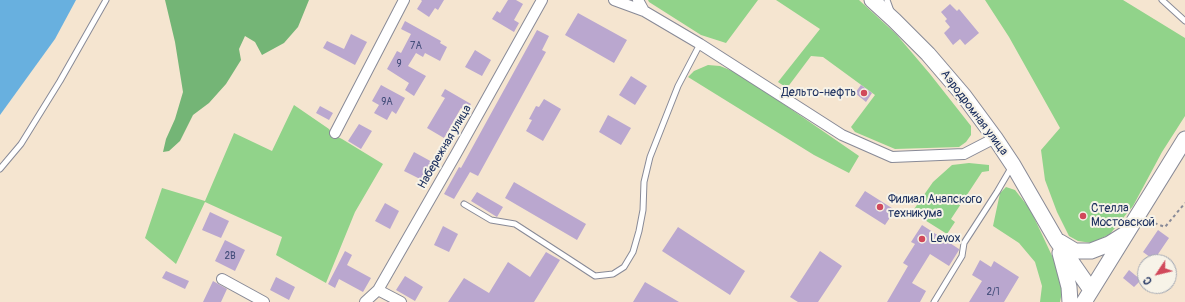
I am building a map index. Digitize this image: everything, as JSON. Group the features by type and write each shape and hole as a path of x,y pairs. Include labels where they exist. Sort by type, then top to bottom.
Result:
{"main road":[{"name":"Аэродромная улица","path":"872,0 928,54 964,96 995,138 1013,165 1088,296"},
{"path":"1088,296 1185,138"},
{"name":"Аэродромная улица","path":"1057,240 1075,251 1091,251 1126,234"},
{"name":"Аэродромная улица","path":"1057,240 1069,287 1070,302"}],"street":[{"path":"335,133 404,0"},
{"name":"Набережная улица","path":"364,302 378,290 542,0"},
{"path":"614,0 644,11 700,44 842,135 892,157 964,154 995,138"},
{"path":"638,0 644,11"},
{"path":"222,279 264,302"},
{"path":"378,290 401,302"}],"lane":[{"path":"0,169 21,144 60,81 106,0"},
{"path":"887,0 894,20"},
{"path":"1162,0 1185,21"},
{"path":"464,204 491,220 515,224 568,260 595,276 613,274 624,267 633,252 640,232 644,182 650,157 678,86 700,44"},
{"path":"934,302 962,256 964,243 1013,165"}],"path":[{"path":"1137,217 1164,227 1185,202"}],"green space":[{"path":"165,0 309,0 298,27 284,43 262,55 255,42 245,36 239,49 241,60 226,84 209,103 193,115 180,141 169,151 163,152 166,139 175,119 183,92 175,42"},
{"path":"648,0 758,0 726,43 701,35"},
{"path":"776,0 859,0 896,34 971,126 971,135 966,142 959,147 895,149 855,132 851,127 875,95 823,57 811,56 787,88 778,82 820,29"},
{"path":"985,0 1123,0 1185,38 1185,116 1162,152 1133,206 1110,234 1092,243 1078,241 1069,236 1057,212 1045,180 1041,150 1060,128 1009,37"},
{"path":"708,65 720,66 740,74 859,156 849,173 814,155 688,77 694,71"},
{"path":"294,105 329,129 332,134 383,164 355,212 326,283 276,255 282,237 205,202 176,264 145,238 162,188 205,201 234,133 272,151"},
{"path":"969,163 989,165 989,171 982,172 951,219 955,222 947,234 912,212 933,182 952,165"},
{"path":"1006,187 1015,190 1030,209 1054,260 1063,287 1060,302 1040,302 1042,286 1035,262 1019,243 993,226 1000,193"}],"water":[{"path":"0,0 76,0 55,39 0,115"}],"building":[{"path":"421,0 444,0 438,10 435,8 429,17 417,9 422,1"},
{"path":"508,0 516,0 523,4 514,20 519,23 514,32 492,19 497,11 500,13"},
{"path":"950,4 957,11 959,9 979,33 965,45 960,39 953,45 944,33 950,27 945,21 947,19 941,12"},
{"path":"578,13 627,40 614,63 565,35"},
{"path":"405,21 441,41 440,43 447,47 440,61 425,53 423,57 416,53 408,66 426,76 414,96 405,90 409,83 387,69 397,51 401,53 411,34 401,29"},
{"path":"537,30 549,36 542,50 546,52 478,176 470,172 454,199 444,194 459,167 461,168"},
{"path":"351,34 367,42 355,65 323,48 327,41 344,49"},
{"path":"475,50 491,60 482,76 465,67"},
{"path":"631,76 647,86 635,105 619,95"},
{"path":"381,85 405,98 396,114 392,111 387,120 374,113 379,105 372,101"},
{"path":"861,85 872,93 866,102 855,93"},
{"path":"445,89 471,104 467,111 461,108 444,138 427,128 445,98 441,96"},
{"path":"544,99 561,109 543,141 526,131 532,120 529,119 536,106 539,107"},
{"path":"320,106 333,113 329,120 316,113"},
{"path":"608,115 631,128 621,145 599,132"},
{"path":"359,124 372,131 361,149 348,141"},
{"path":"414,152 434,163 424,181 404,171"},
{"path":"514,182 586,224 577,240 505,198"},
{"path":"865,191 895,210 885,225 855,206"},
{"path":"477,192 503,207 497,217 471,201"},
{"path":"385,203 399,211 390,229 375,221"},
{"path":"210,212 229,221 221,238 202,230"},
{"path":"922,225 959,250 949,266 930,254 912,283 926,291 920,302 887,302 908,266 903,263 915,244 911,242"},
{"path":"443,226 458,234 449,252 434,245"},
{"path":"678,227 745,271 730,295 662,251"},
{"path":"1158,230 1169,238 1158,254 1146,254 1143,252"},
{"path":"225,240 245,250 235,271 215,261"},
{"path":"345,251 352,255 347,265 371,278 363,292 339,279 335,288 328,284"},
{"path":"820,251 842,266 818,302 798,302 790,297"},
{"path":"546,252 560,260 534,302 448,302 464,278 489,293 508,262 530,277"},
{"path":"980,260 991,267 994,261 1019,277 1004,302 969,302 982,281 972,275"},
{"path":"1129,270 1137,277 1137,284 1134,287 1123,278"},
{"path":"166,271 189,281 185,289 162,278"},
{"path":"405,276 423,287 415,301 396,290"},
{"path":"276,277 295,287 289,300 270,290"},
{"path":"213,281 227,289 221,302 203,302"},
{"path":"645,282 679,302 633,302"}],"place":[{"name":"Дельто-нефть","path":"864,93"},
{"name":"Филиал Анапского техникума","path":"880,207"},
{"name":"Стелла Мостовской","path":"1083,216"},
{"name":"Levox","path":"922,239"}]}
